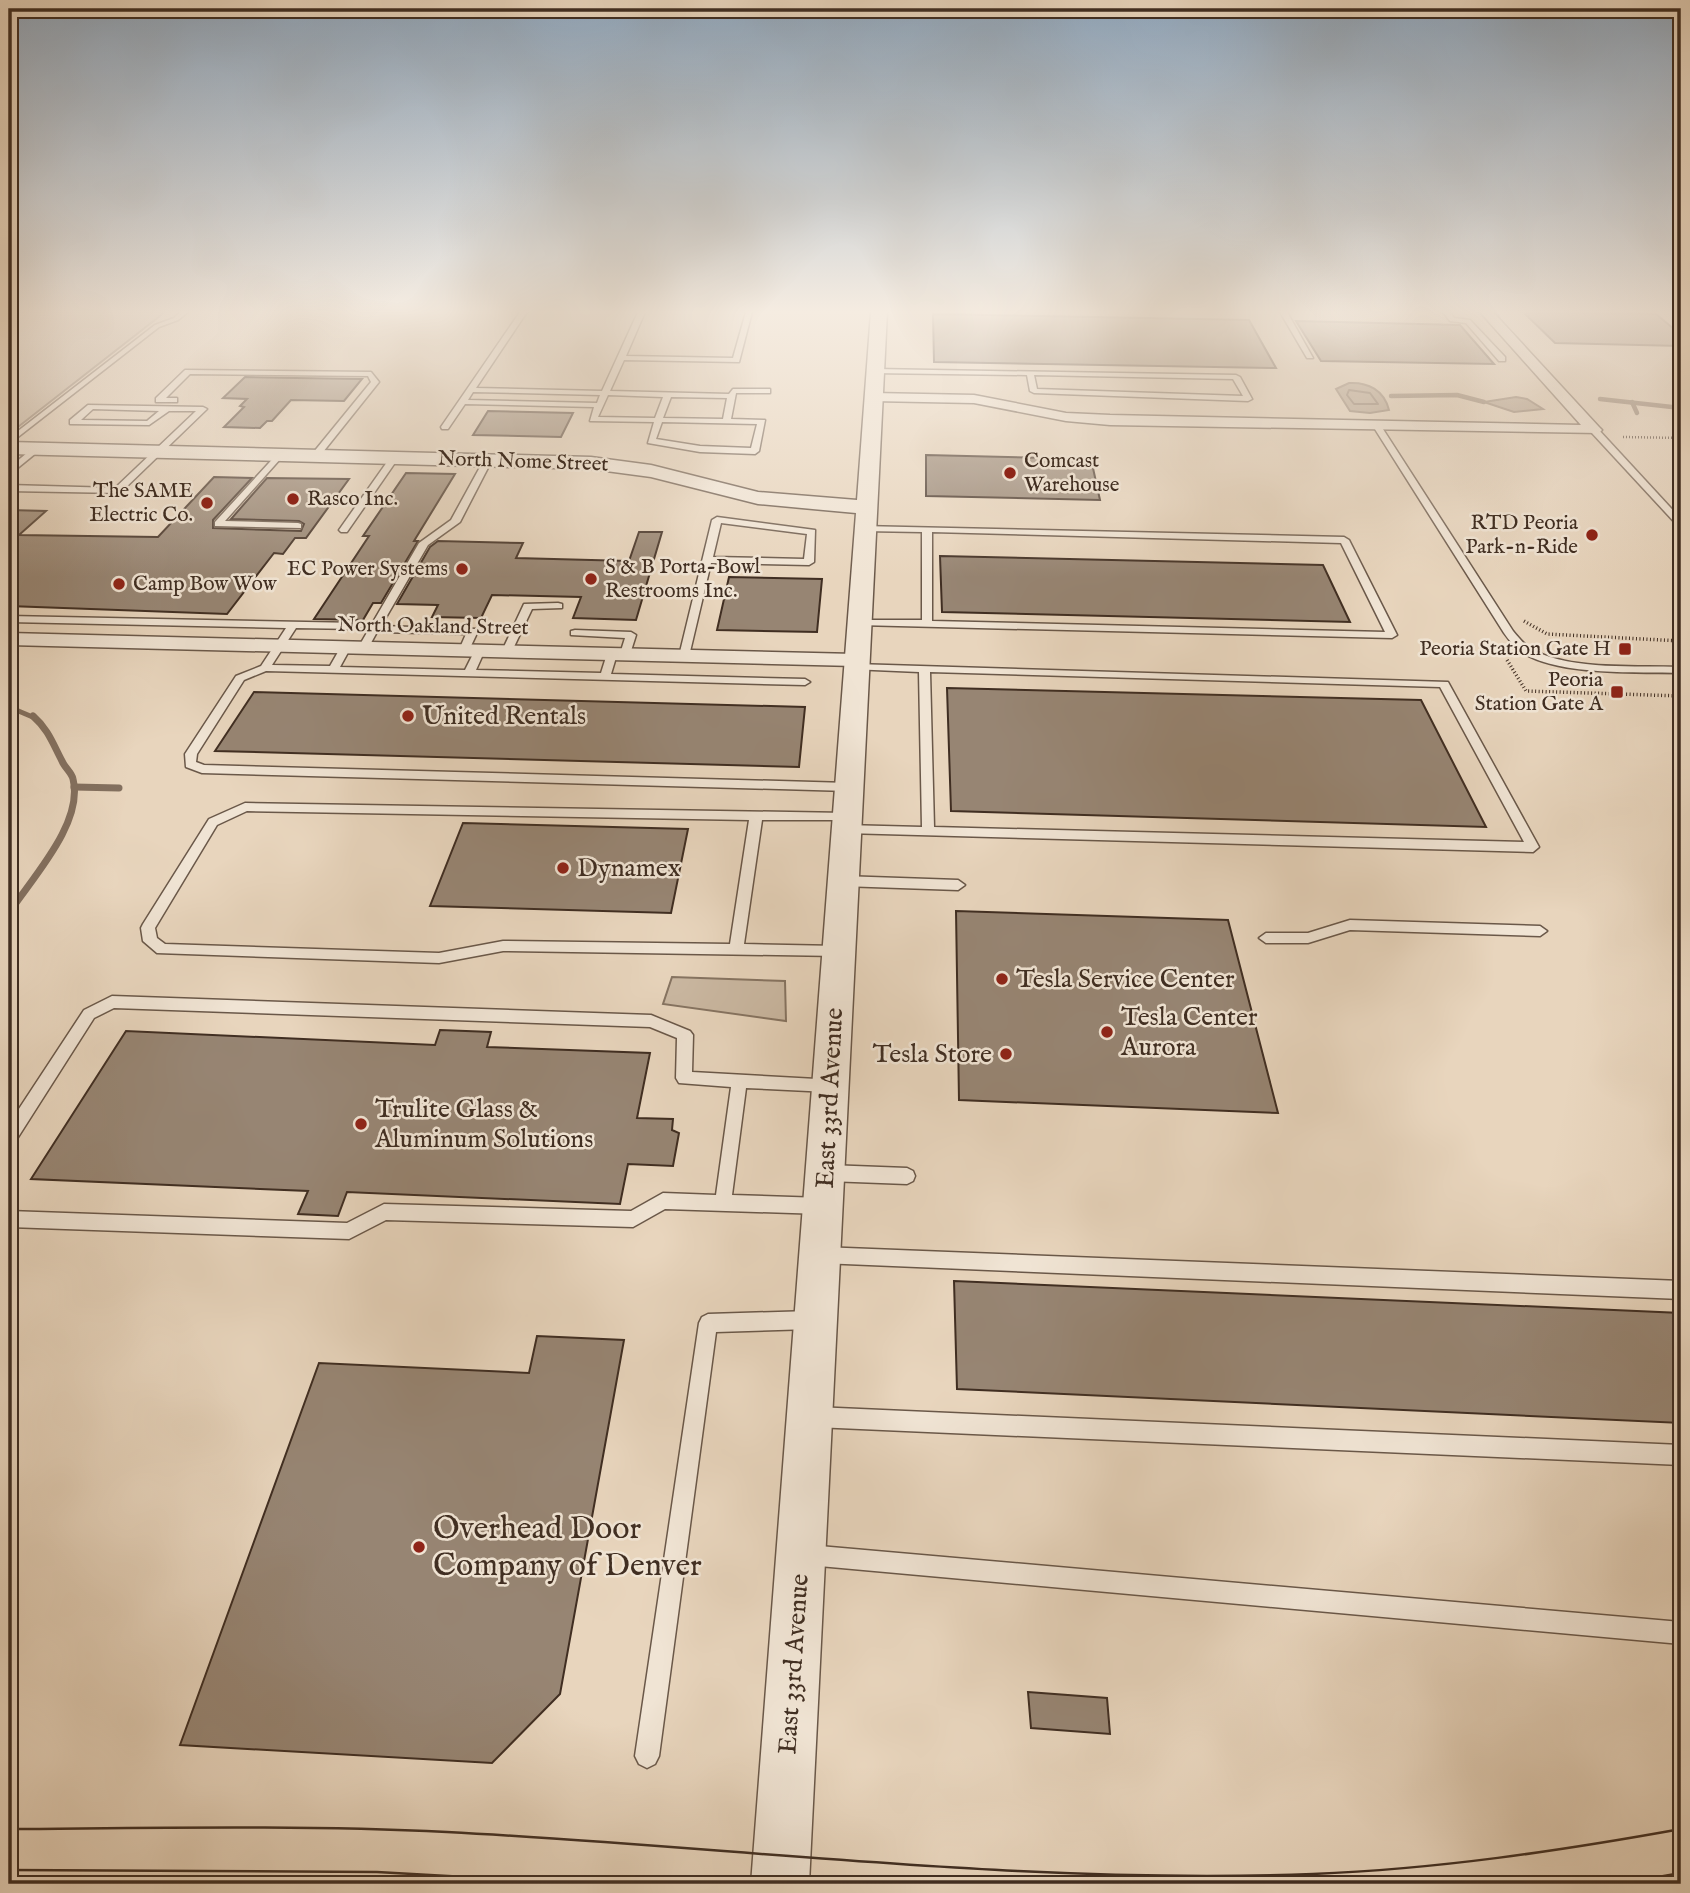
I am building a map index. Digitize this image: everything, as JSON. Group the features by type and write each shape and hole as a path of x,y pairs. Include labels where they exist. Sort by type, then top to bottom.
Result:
{"street":[{"name":"East 33rd Avenue","path":"780,1884 873,400"},
{"path":"976,400 1066,416 1110,420 1594,430"},
{"path":"1567,400 1594,430"},
{"name":"North Nome Street","path":"9,448 612,465 651,471 758,498 865,517"},
{"name":"North Oakland Street","path":"9,639 748,657 855,663"}],"lane":[{"path":"9,442 62,400"},
{"path":"9,488 117,491 204,409 209,401 176,400"},
{"path":"316,456 360,400"},
{"path":"602,400 593,419 659,420 726,421 762,422 755,450 700,449 651,441 659,420 666,400"},
{"path":"726,421 731,400"},
{"path":"445,427 462,402 600,405"},
{"path":"166,409 149,424 72,422 91,407 204,409"},
{"path":"1377,426 1509,633 1524,649 1538,656 1561,661 1681,670"},
{"path":"1594,430 1681,524"},
{"path":"9,472 37,449"},
{"path":"279,455 218,524 298,526"},
{"path":"344,530 395,457"},
{"path":"333,670 376,629 424,543 455,522 488,460"},
{"path":"858,622 1392,635 1344,540 927,529 865,517"},
{"path":"684,656 707,560 717,520 812,532 809,562 707,560"},
{"path":"927,529 927,624"},
{"path":"507,651 528,606 558,606"},
{"path":"9,619 358,626"},
{"path":"265,668 293,625"},
{"path":"376,629 473,631 469,673"},
{"path":"575,633 631,635 605,677"},
{"path":"744,680 748,657"},
{"path":"805,682 265,668 240,678 191,754 190,764 202,769 847,811 929,831 1533,847 1444,684 924,668 855,663"},
{"path":"924,668 929,831"},
{"path":"838,951 503,946 439,958 412,958 162,949 150,941 148,929 213,822 246,807 756,817 847,811"},
{"path":"736,948 756,817"},
{"path":"842,881 958,885"},
{"path":"1266,938 1308,938 1350,925 1540,931"},
{"path":"9,1137 89,1014 112,1002 651,1021 685,1035 684,1078 830,1085"},
{"path":"723,1203 739,1082"},
{"path":"9,1219 349,1231 384,1212 633,1219 663,1201 723,1203 907,1176"},
{"path":"820,1255 1681,1290"},
{"path":"647,1756 708,1323 816,1320"},
{"path":"810,1417 1681,1455"},
{"path":"800,1555 860,1558 1681,1633"}],"path":[{"path":"1518,612 1525,622 1547,634 1681,641"},
{"path":"1504,656 1525,691 1681,696"}],"shaded area":[{"path":"9,400 52,400 9,434"},
{"path":"672,977 785,981 786,1021 663,1004"}],"water":[{"path":"1343,400 1385,400 1389,410 1370,413 1350,411"},
{"path":"1529,400 1543,409 1514,412 1484,402"}],"building":[{"path":"246,400 291,400 272,421 267,421 260,428 224,427 244,407 240,406"},
{"path":"488,411 573,413 561,437 473,435"},
{"name":"Comcast Warehouse","path":"926,455 1091,459 1100,500 926,496"},
{"path":"406,473 455,474 414,541 418,541 381,603 373,603 363,620 314,619 369,536 363,536"},
{"path":"214,477 252,478 213,520 213,528 301,531 304,524 299,521 231,519 267,478 349,479 306,538 295,538 283,554 274,553 227,614 9,606 9,510 46,511 19,535 158,537"},
{"path":"639,532 662,532 636,620 573,618 581,597 492,595 481,618 432,617 438,605 397,604 430,547 438,541 523,543 516,558 629,561"},
{"path":"940,556 1323,565 1350,622 942,612"},
{"path":"729,577 822,579 817,632 717,630"},
{"path":"947,688 1421,700 1486,827 951,811"},
{"path":"254,692 805,707 799,767 215,751"},
{"name":"Dynamex","path":"463,823 688,829 671,913 430,906"},
{"name":"Tesla Center Aurora","path":"956,911 1228,920 1278,1113 959,1100"},
{"name":"Trulite Glass & Aluminum Solutions","path":"440,1030 491,1032 487,1047 650,1053 637,1118 673,1119 672,1130 679,1133 673,1166 628,1164 620,1204 347,1192 338,1216 298,1214 308,1191 31,1179 126,1031 435,1045"},
{"path":"954,1281 1681,1313 1681,1423 957,1389"},
{"name":"Overhead Door Company of Denver","path":"537,1336 624,1340 560,1694 492,1763 180,1745 319,1363 529,1373"},
{"path":"1028,1692 1107,1698 1110,1734 1031,1728"}],"waterway":[{"path":"1478,400 1484,402"},
{"path":"1612,400 1632,403"},
{"path":"1632,403 1681,408"},
{"path":"1632,403 1637,413"},
{"path":"9,707 35,718"},
{"path":"9,913 64,832 74,796 73,779 46,731 35,718"},
{"path":"74,787 119,788"}],"tram line":[{"path":"9,1829 337,1828 447,1832 988,1870 1204,1876 1313,1874 1406,1868 1544,1852 1681,1829"},
{"path":"9,1870 377,1872 593,1884"},
{"path":"1618,1884 1681,1873"}],"place":[{"name":"Comcast Warehouse","path":"1010,473"},
{"name":"Rasco Inc.","path":"293,499"},
{"name":"The SAME Electric Co.","path":"207,503"},
{"name":"RTD Peoria Park-n-Ride","path":"1592,535"},
{"name":"EC Power Systems","path":"462,569"},
{"name":"S & B Porta-Bowl Restrooms Inc.","path":"591,579"},
{"name":"Camp Bow Wow","path":"119,584"},
{"name":"Peoria Station Gate H","path":"1625,649"},
{"name":"Peoria Station Gate A","path":"1617,692"},
{"name":"United Rentals","path":"408,716"},
{"name":"Dynamex","path":"563,868"},
{"name":"Tesla Service Center","path":"1002,979"},
{"name":"Tesla Center Aurora","path":"1107,1032"},
{"name":"Tesla Store","path":"1006,1054"},
{"name":"Trulite Glass & Aluminum Solutions","path":"361,1124"},
{"name":"Overhead Door Company of Denver","path":"419,1547"}]}
